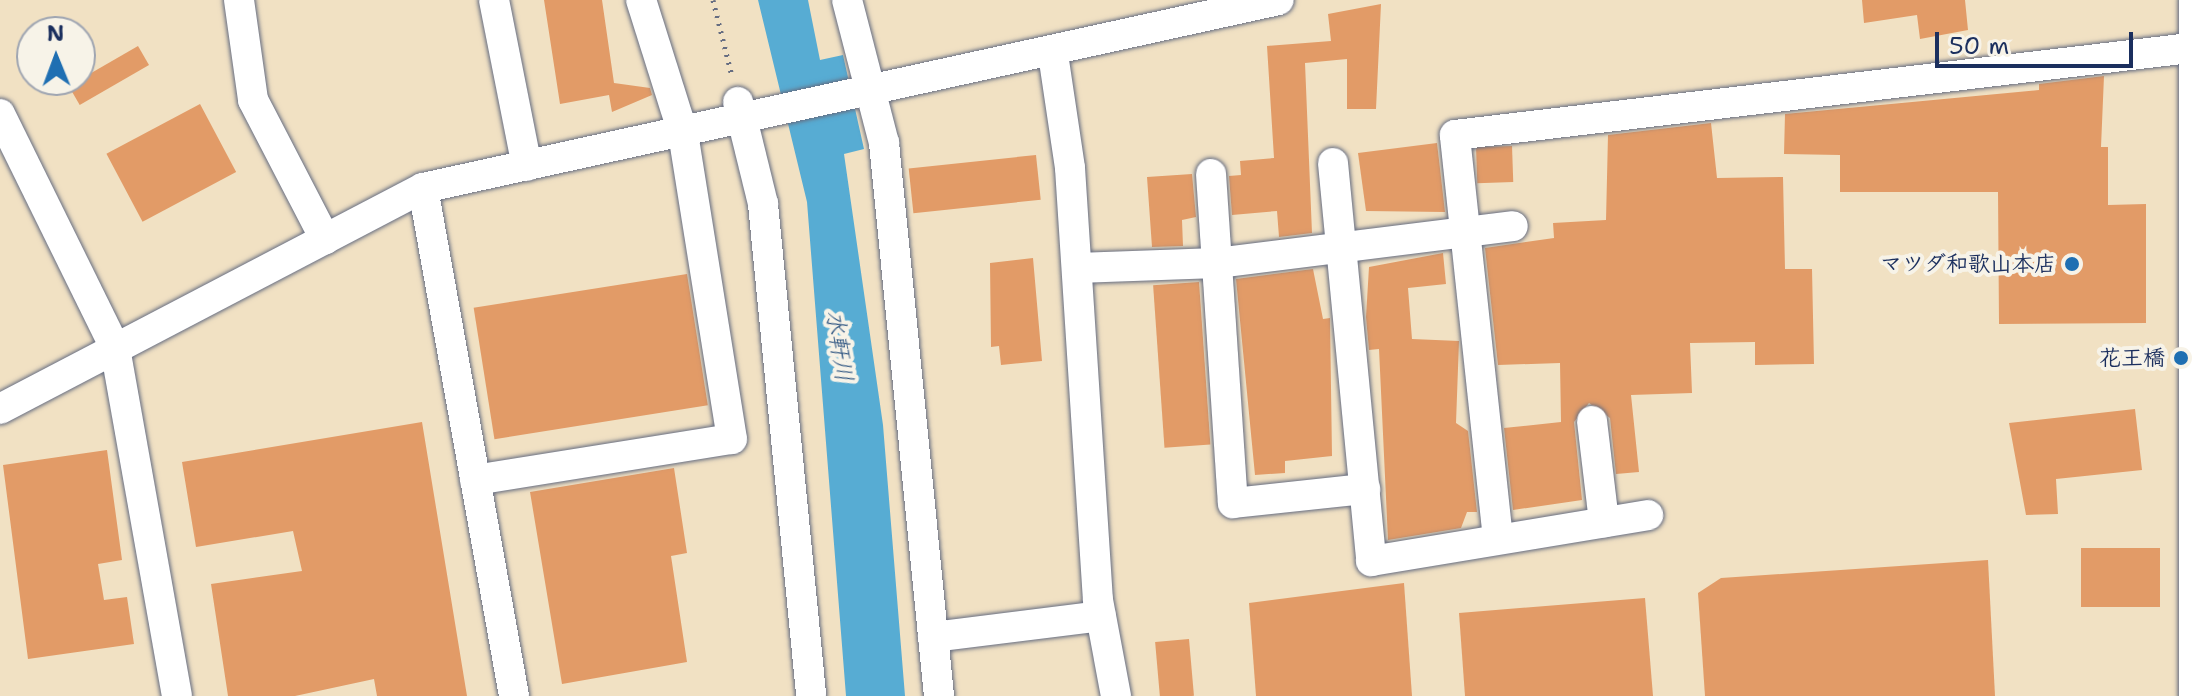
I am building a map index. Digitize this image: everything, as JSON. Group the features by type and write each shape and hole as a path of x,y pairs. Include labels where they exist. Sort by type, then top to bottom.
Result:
{"main road":[{"path":"2198,0 2204,126 2198,696"}],"street":[{"path":"239,0 253,100 325,239"},
{"path":"494,0 527,166"},
{"path":"475,480 732,439 683,133 641,0"},
{"path":"847,0 863,94 884,143 939,696"},
{"path":"0,409 423,188 683,133 741,110 863,94 1053,54 1279,0"},
{"path":"1498,539 1455,135 2198,47"},
{"path":"1053,54 1077,268 1101,616 1116,696"},
{"path":"741,110 763,204 786,391 811,696"},
{"path":"0,114 115,348 177,696"},
{"path":"1333,163 1371,561 1648,515"},
{"path":"1211,174 1233,503 1365,489"},
{"path":"423,188 514,696"},
{"path":"1077,268 1217,263 1513,226"},
{"path":"1592,421 1604,522"},
{"path":"933,637 1101,616"}],"path":[{"path":"713,0 741,110"}],"water":[{"name":"水軒川","path":"758,0 808,0 820,60 843,55 864,149 844,154 883,425 905,696 846,696 807,202"}],"building":[{"path":"544,0 602,0 614,83 650,88 652,95 612,112 609,95 560,104"},
{"path":"1862,0 1965,0 1968,30 1920,39 1917,15 1864,23"},
{"path":"1381,4 1376,109 1347,109 1347,59 1305,63 1312,233 1279,237 1277,211 1232,215 1229,176 1241,175 1240,161 1274,158 1267,46 1331,41 1328,14"},
{"path":"138,46 149,65 96,96 96,70"},
{"path":"2104,76 2101,147 2108,147 2108,205 2146,204 2146,323 1999,324 1998,192 1840,192 1840,155 1784,154 1785,114 2039,90 2039,84"},
{"path":"74,96 95,96 80,105"},
{"path":"200,104 236,172 143,222 106,154"},
{"path":"1711,123 1717,178 1783,177 1785,269 1812,269 1814,364 1755,365 1755,342 1690,343 1692,393 1631,395 1639,472 1616,474 1610,418 1589,403 1574,422 1582,500 1513,510 1504,428 1561,422 1560,363 1498,365 1485,248 1554,238 1553,223 1606,220 1608,135"},
{"path":"1437,143 1445,212 1366,211 1358,153"},
{"path":"1512,146 1513,182 1477,183 1476,147"},
{"path":"1036,155 1041,200 913,213 909,168"},
{"path":"1192,174 1196,217 1182,220 1183,246 1152,247 1147,177"},
{"path":"1443,253 1446,284 1408,288 1412,339 1459,341 1456,423 1468,431 1477,512 1467,512 1461,528 1388,540 1379,349 1369,350 1366,317 1369,267"},
{"path":"1033,258 1042,361 1001,365 999,346 991,347 990,263"},
{"path":"1313,269 1323,319 1330,318 1332,456 1285,461 1285,473 1255,475 1236,279"},
{"path":"687,274 708,405 494,439 474,308"},
{"path":"1199,282 1210,445 1164,448 1153,285"},
{"path":"2135,409 2142,470 2056,479 2058,514 2026,515 2009,423"},
{"path":"422,422 467,696 377,696 374,679 295,696 228,696 211,584 302,571 293,531 196,547 182,462"},
{"path":"107,450 122,560 98,564 104,600 127,597 134,644 28,659 3,465"},
{"path":"674,468 687,553 671,556 687,662 562,684 530,492"},
{"path":"2081,548 2160,548 2160,607 2081,607"},
{"path":"1988,560 1995,696 1705,696 1698,593 1721,578"},
{"path":"1404,583 1412,696 1256,696 1249,603"},
{"path":"1645,598 1653,696 1465,696 1459,613"},
{"path":"1189,639 1194,696 1160,696 1155,642"}],"place":[{"name":"マツダ和歌山本店","path":"2072,264"},
{"name":"花王橋","path":"2181,358"}]}
